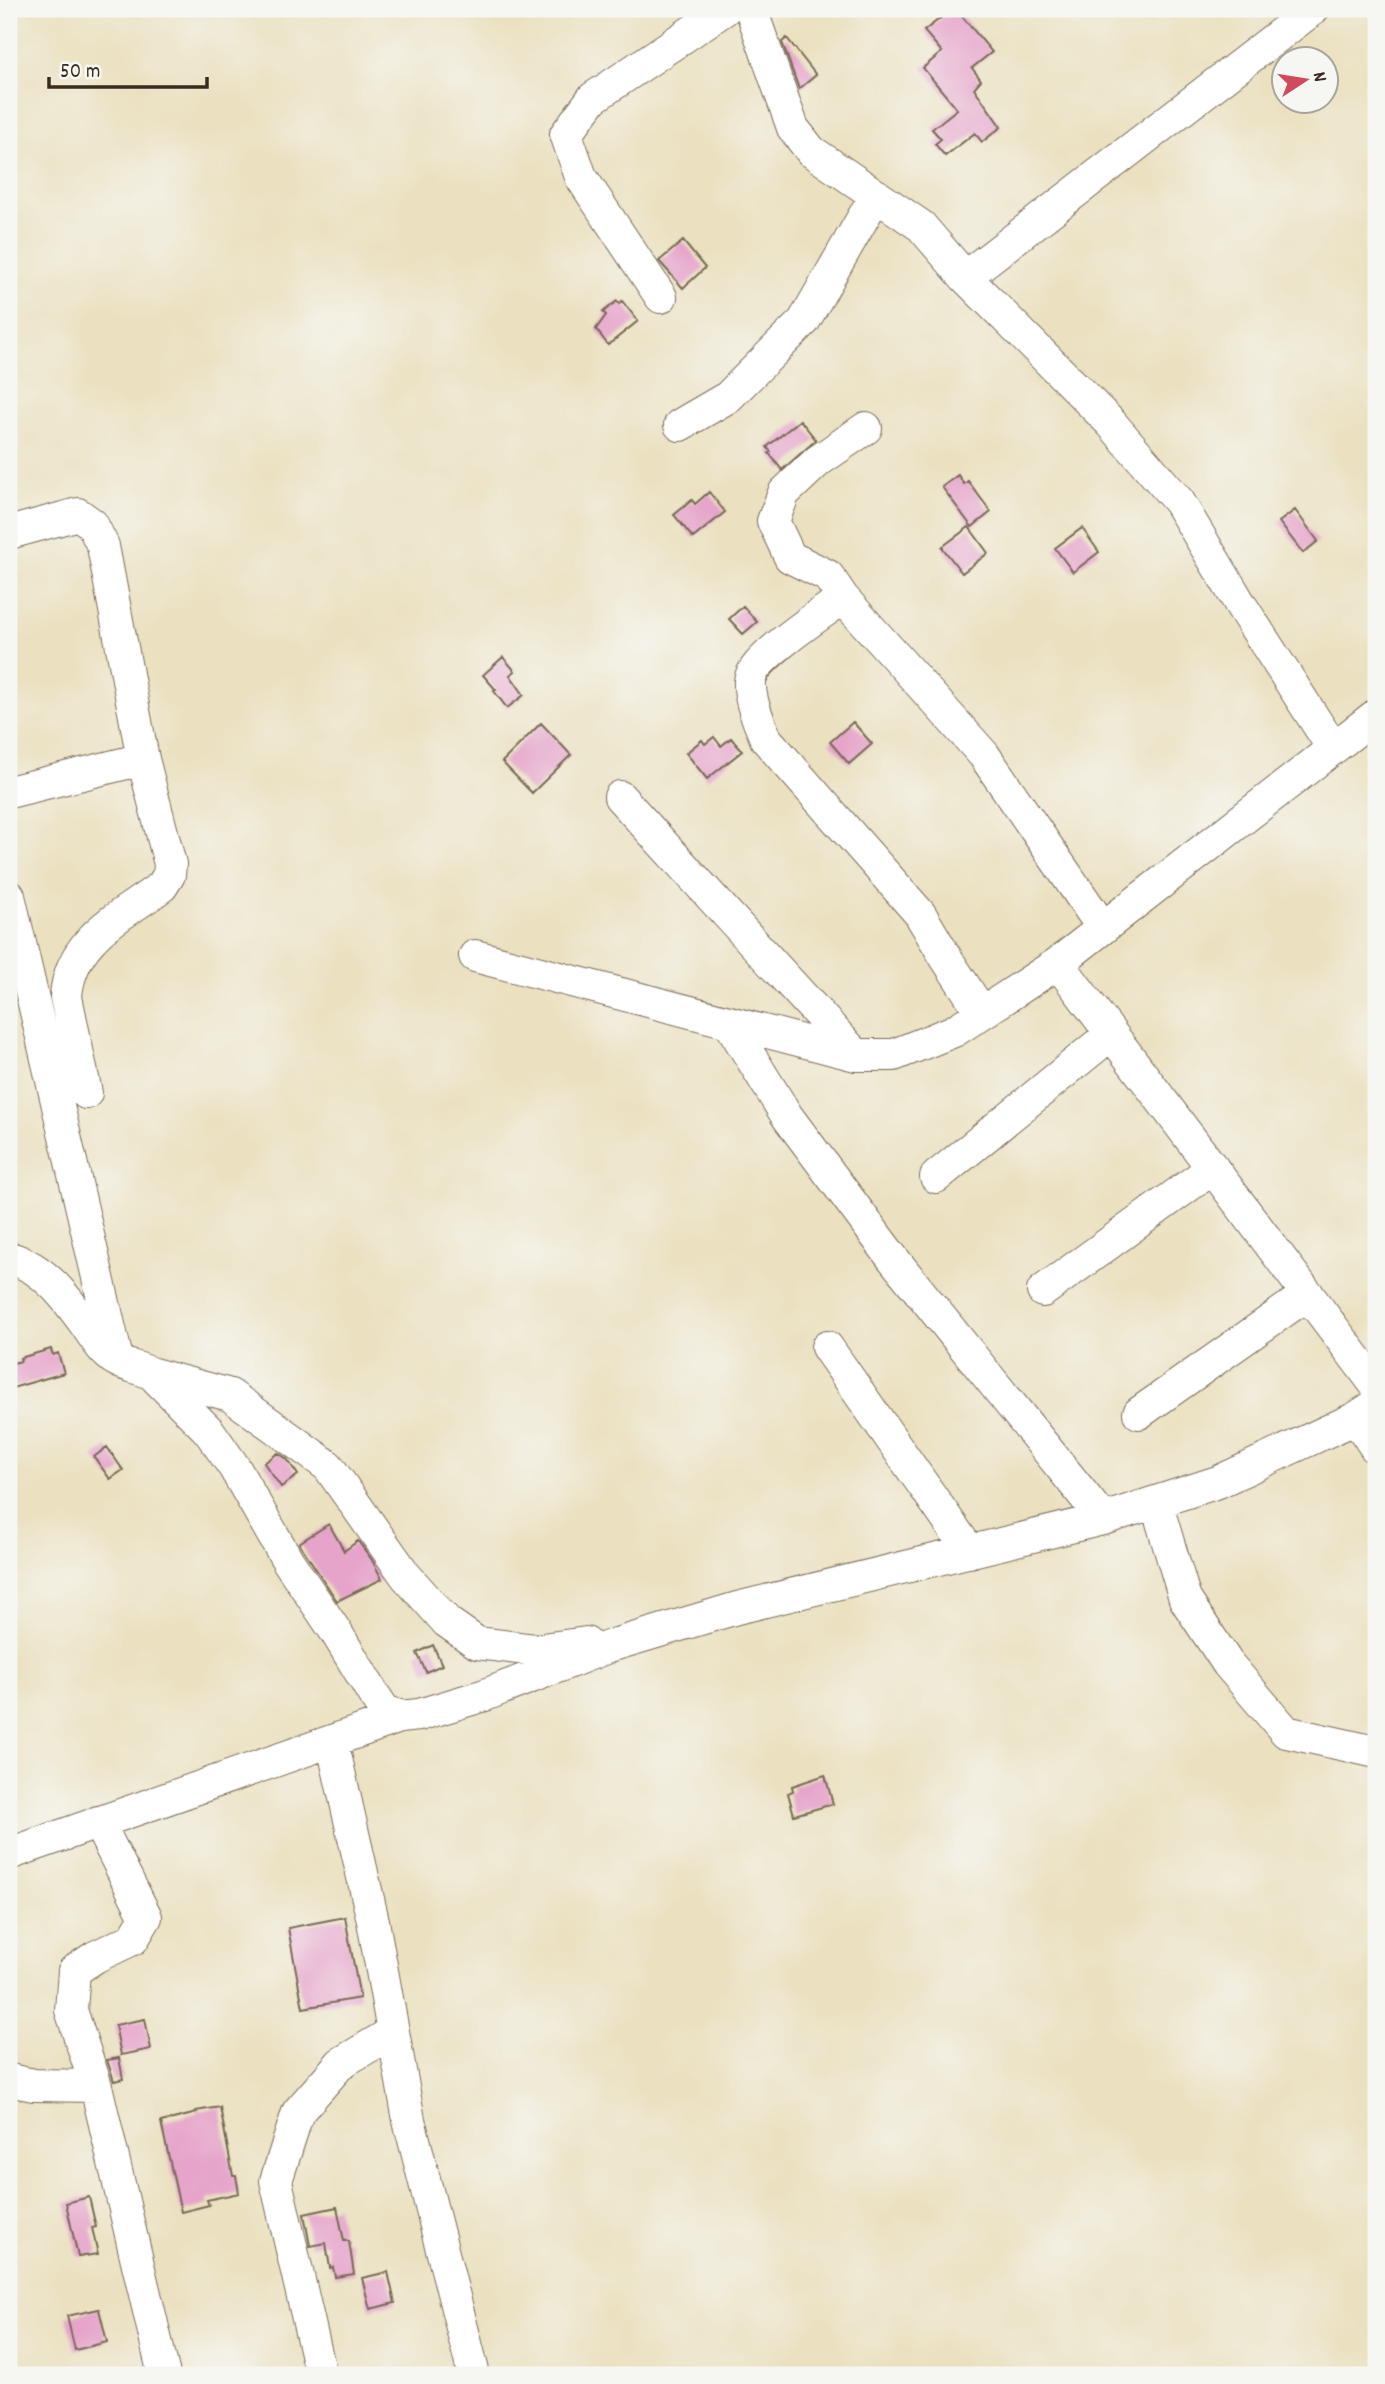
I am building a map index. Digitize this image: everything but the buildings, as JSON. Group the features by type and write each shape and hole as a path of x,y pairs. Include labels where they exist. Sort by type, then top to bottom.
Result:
{"street":[{"path":"661,297 581,177 566,134 593,97 725,9"},
{"path":"751,9 793,128 811,150 921,226 965,277 1111,423 1179,502 1242,607 1333,748"},
{"path":"965,277 1313,9"},
{"path":"680,425 728,397 804,321 876,195"},
{"path":"866,428 818,461 784,493 773,522 790,557 828,576 843,598 984,755 1103,928"},
{"path":"9,533 78,514 92,524 103,546 143,759 170,864 169,875 162,886 100,929 76,960 67,982 66,997 86,1093"},
{"path":"843,598 762,658 749,679 753,705 766,739 920,914 982,1013"},
{"path":"475,956 856,1055 894,1055 954,1031 1058,963 1376,715"},
{"path":"9,792 143,759"},
{"path":"620,797 856,1055"},
{"path":"9,896 117,1362"},
{"path":"1058,963 1376,1385"},
{"path":"33,1001 67,982"},
{"path":"729,1021 787,1116 891,1256 1103,1519"},
{"path":"936,1177 1111,1034"},
{"path":"1043,1291 1213,1168"},
{"path":"9,1258 38,1272 57,1287 106,1353 117,1362 142,1368 152,1374 209,1431 234,1466 288,1561 384,1710 400,1717"},
{"path":"1139,1413 1308,1294"},
{"path":"827,1347 970,1552"},
{"path":"152,1374 230,1395 328,1466 406,1576 447,1622 477,1643 535,1650 586,1643 613,1645"},
{"path":"9,1854 400,1717 418,1715 485,1695 613,1645 795,1592 839,1584 1103,1519 1219,1482 1366,1411 1376,1448"},
{"path":"1157,1502 1185,1599 1228,1664 1286,1732 1376,1752"},
{"path":"332,1741 373,1921 409,2120 474,2375"},
{"path":"98,1822 146,1917 133,1939 95,1957 74,1971 71,2010 96,2086 164,2375"},
{"path":"321,2375 276,2181 298,2112 341,2063 393,2032"},
{"path":"9,2080 34,2085 96,2086"}]}
